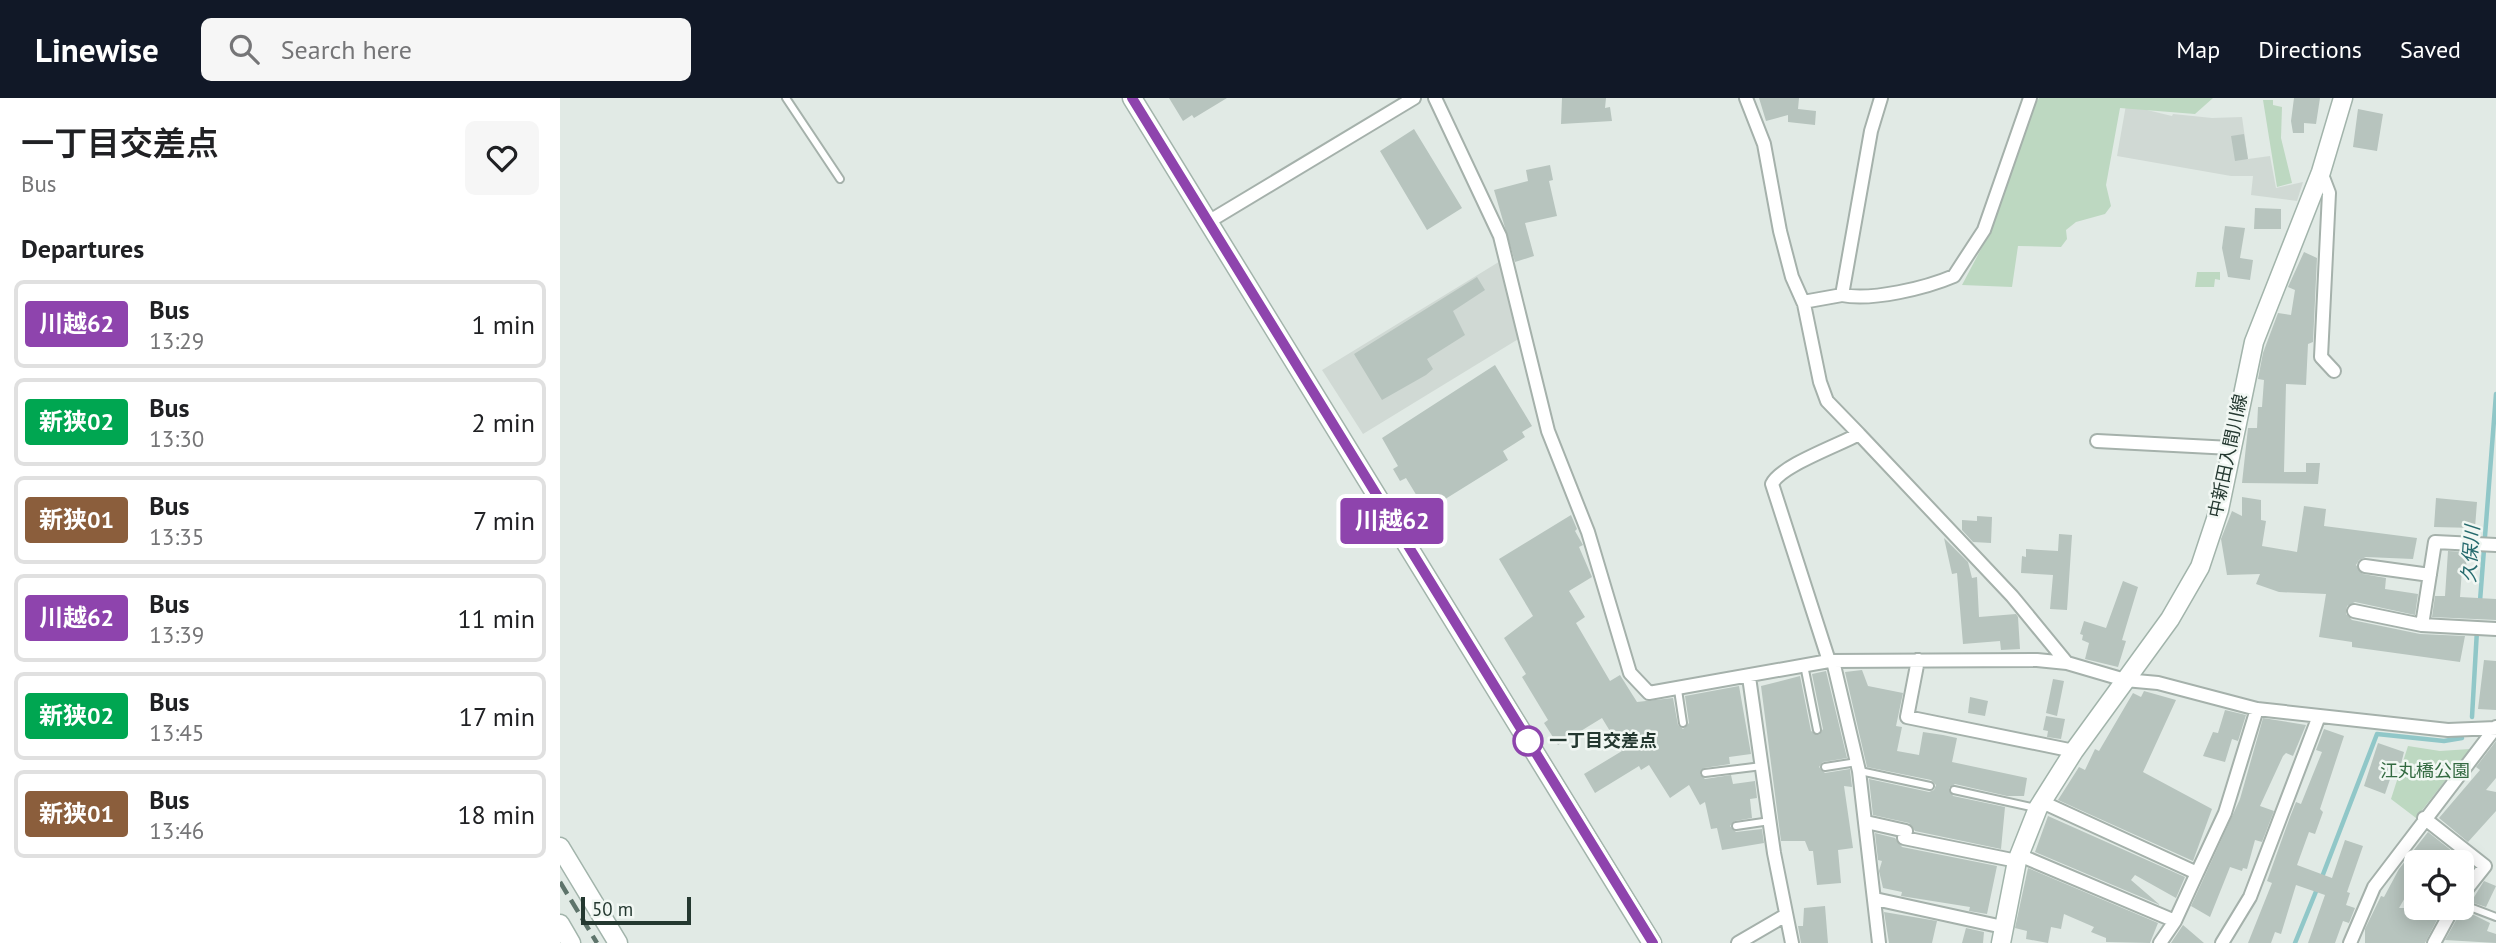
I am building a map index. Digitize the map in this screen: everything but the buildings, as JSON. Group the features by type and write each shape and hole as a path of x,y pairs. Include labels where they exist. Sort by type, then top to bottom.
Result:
{"street":[{"path":"1132,98 1653,943"},
{"path":"1208,222 1414,98"},
{"path":"1435,98 1500,236 1548,431 1588,532 1630,673 1649,694 1831,661 2067,663 2125,680 2158,684 2257,709 2448,730 2496,728"},
{"path":"1746,98 1764,144 1780,231 1792,277 1803,302 1820,382 1827,401 2012,596 2067,663"},
{"path":"1842,295 1871,131 1881,98"},
{"path":"1803,302 1842,295 1852,297 1907,290 1954,276 1983,230 2030,98"},
{"name":"中新田入間川線","path":"2002,935 2018,858 2040,805 2074,751 2170,619 2200,567 2219,510 2254,342 2321,172 2343,98"},
{"path":"2321,172 2329,193 2321,357 2333,371"},
{"path":"1859,434 1789,466 1772,484 1831,661 1858,766 1879,943"},
{"path":"2097,440 2231,448"},
{"path":"2422,625 2435,542 2496,545"},
{"path":"2365,566 2430,575"},
{"path":"2354,611 2422,625 2493,629"},
{"path":"1918,660 1907,717 2074,751"},
{"path":"1749,677 1770,821 1792,943"},
{"path":"2161,943 2175,921 2225,813 2257,709"},
{"path":"2222,943 2250,897 2319,716"},
{"path":"2350,943 2374,887 2424,818 2496,728"},
{"path":"2040,805 2197,873"},
{"path":"2424,818 2465,850"},
{"path":"1866,822 1906,831 1904,838 2018,858 2175,921"},
{"path":"560,847 618,943"},
{"path":"2474,857 2485,866 2474,880"},
{"path":"1875,899 2002,935"},
{"path":"1738,943 1786,915"},
{"path":"2434,943 2446,920"},
{"path":"560,924 572,943"}],"lane":[{"path":"786,98 840,178"},
{"path":"1804,665 1817,730"},
{"path":"1678,690 1683,723"},
{"path":"1705,774 1762,765"},
{"path":"1825,767 1858,766 1930,786"},
{"path":"1954,790 2040,805"},
{"path":"1736,826 1770,821"},
{"path":"2474,909 2496,917"}],"shaded area":[{"path":"2126,105 2172,116 2242,117 2248,159 2270,156 2276,188 2303,182 2297,201 2251,195 2253,176 2231,176 2117,156"},
{"path":"1502,260 1520,338 1363,434 1322,370"}],"green space":[{"path":"2039,98 2213,98 2195,114 2120,108 2106,185 2111,206 2105,214 2076,222 2066,230 2067,239 2061,247 2018,246 2012,287 1962,285 1990,232 2027,118"},
{"path":"2263,100 2273,100 2273,105 2282,107 2281,138 2292,183 2277,187"},
{"path":"2197,272 2220,272 2220,280 2215,279 2214,287 2195,287"},
{"name":"江丸橋公園","path":"2408,746 2440,751 2470,749 2416,818 2391,799"}],"waterway":[{"name":"久保川","path":"2480,601 2496,394"},
{"name":"久保川","path":"2472,717 2477,630"},
{"name":"久保川","path":"2322,877 2377,734 2444,741 2462,738"},
{"name":"久保川","path":"2295,943 2317,889"}],"railway":[{"path":"560,882 597,943"}],"bus line":[{"name":"川越62","path":"1132,98 1653,943"}],"place":[{"name":"一丁目交差点","path":"1528,741"}]}
